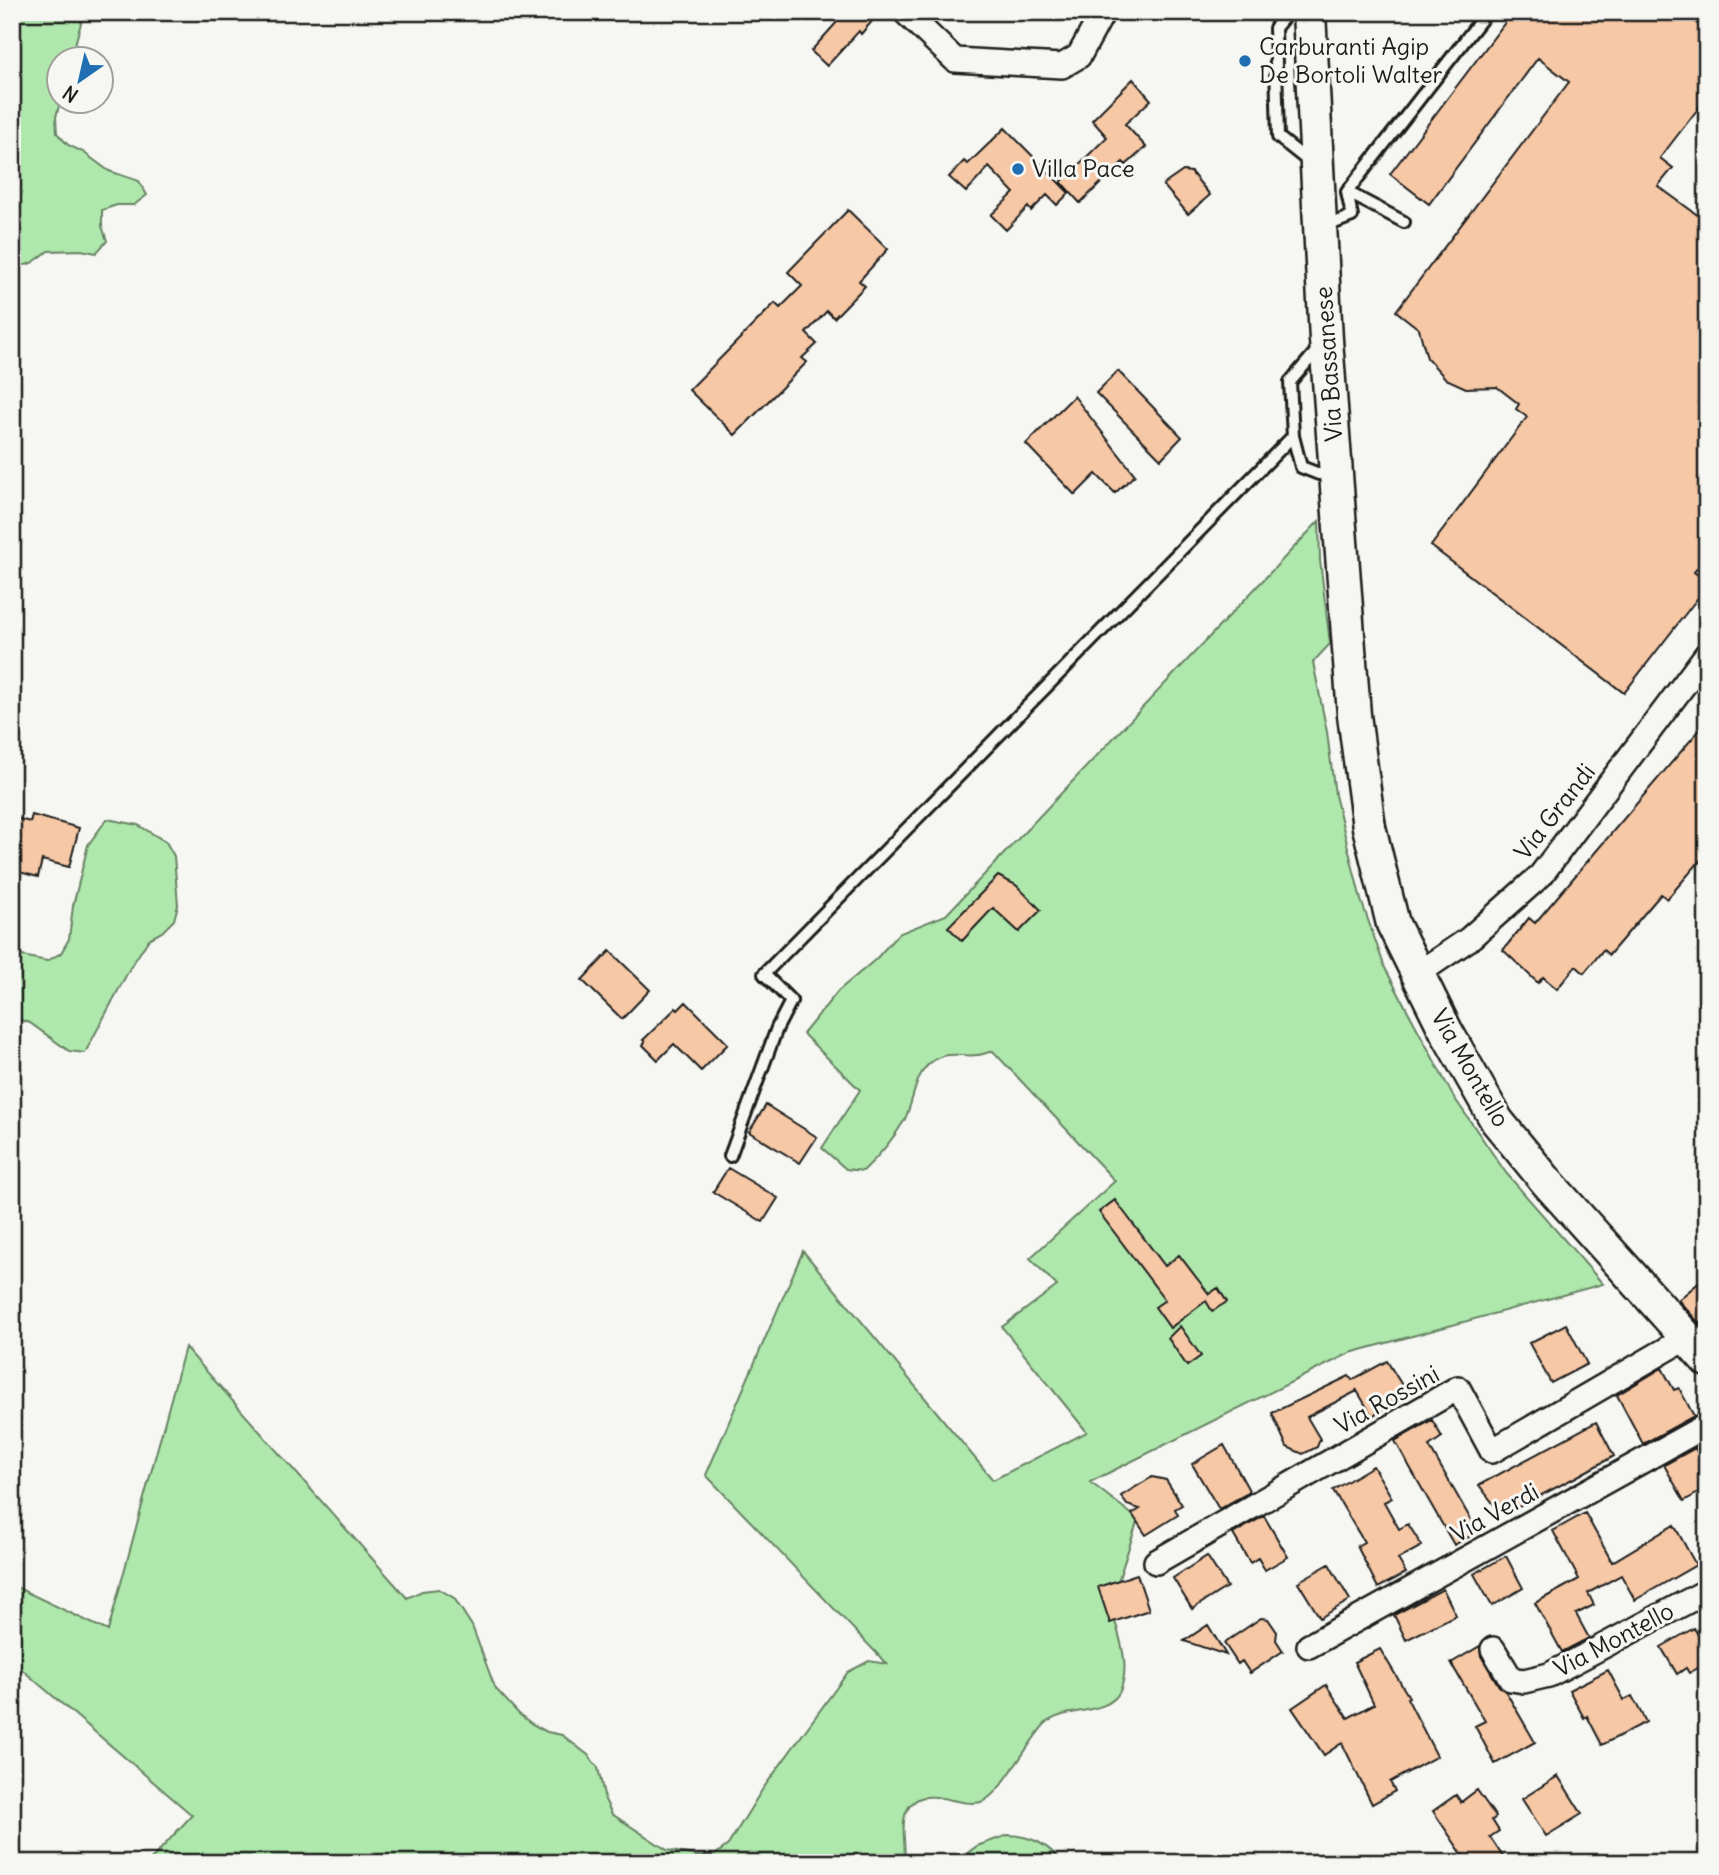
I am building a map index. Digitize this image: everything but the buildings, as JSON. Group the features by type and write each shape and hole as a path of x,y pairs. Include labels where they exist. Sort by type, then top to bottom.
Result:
{"main road":[{"name":"Via Bassanese","path":"1309,12 1325,340 1354,715"},
{"name":"Via Montello","path":"1354,715 1369,827 1393,924 1417,974 1497,1121 1547,1182 1697,1349"}],"street":[{"path":"905,12 955,60 1062,65 1079,57 1103,12"},
{"name":"Via Grandi","path":"1417,974 1469,939 1541,875 1707,654"},
{"name":"Via Rossini","path":"1156,1562 1458,1388 1492,1451 1697,1349"},
{"name":"Via Verdi","path":"1309,1646 1707,1425"},
{"name":"Via Montello","path":"1493,1649 1511,1679 1524,1681 1549,1675 1707,1591"}],"lane":[{"path":"1288,12 1275,28 1278,137 1318,169"},
{"path":"1321,228 1352,216 1348,192 1487,12"},
{"path":"1348,192 1404,222"},
{"path":"1325,340 1290,382 1293,436 1301,467 1319,474 1336,474"},
{"path":"730,1156 777,1028 790,1001 764,974 1293,436"}],"green space":[{"path":"12,12 84,12 75,46 46,46 46,116 56,116 57,133 68,145 83,152 109,171 139,181 147,195 134,205 117,205 102,210 102,226 107,241 96,253 81,250 48,251 28,264 12,264"},
{"path":"1319,521 1320,560 1330,644 1313,662 1327,732 1335,795 1361,900 1385,968 1453,1096 1506,1173 1603,1284 1350,1353 1090,1482 1138,1519 1109,1610 1113,1613 1123,1651 1124,1671 1120,1691 1106,1704 1062,1715 1045,1724 989,1798 973,1803 932,1797 918,1799 906,1812 904,1820 904,1863 148,1863 192,1815 12,1661 12,1585 108,1631 185,1347 407,1598 422,1591 439,1589 454,1598 472,1626 495,1688 532,1724 547,1732 562,1735 588,1755 598,1768 605,1800 612,1814 667,1850 698,1856 715,1855 728,1845 762,1790 848,1672 869,1661 887,1664 706,1475 803,1251 993,1480 1087,1432 1002,1327 1057,1286 1030,1258 1115,1181 993,1051 979,1055 944,1056 931,1062 916,1084 904,1121 880,1154 863,1171 846,1169 822,1148 860,1090 803,1034 838,991 876,959 898,934 946,915"},
{"path":"107,819 138,825 166,842 174,856 178,905 174,920 162,932 149,939 130,968 85,1053 69,1051 30,1023 15,1018 12,1020 12,954 47,961 61,953 69,939 73,906 88,845"},
{"path":"1008,1835 1038,1842 1063,1863 954,1863 977,1846"}],"place":[{"name":"Carburanti Agip De Bortoli Walter","path":"1245,61"},
{"name":"Villa Pace","path":"1018,169"}]}
